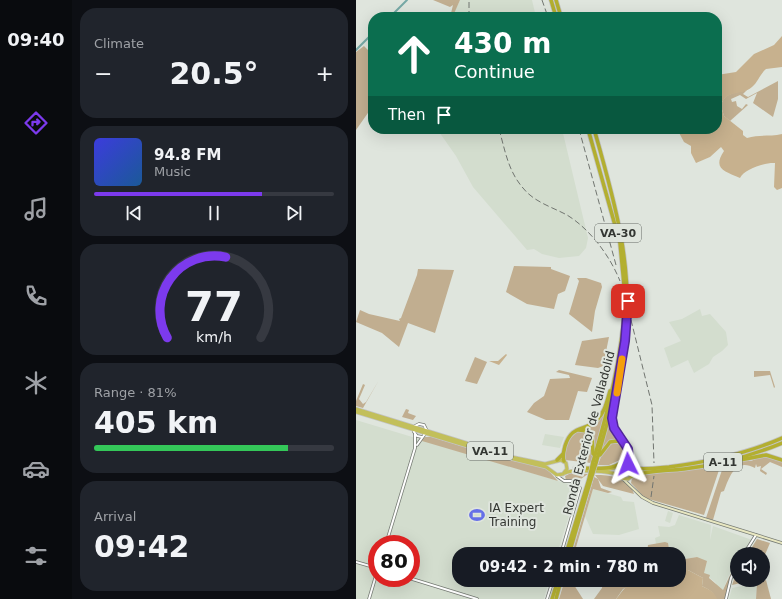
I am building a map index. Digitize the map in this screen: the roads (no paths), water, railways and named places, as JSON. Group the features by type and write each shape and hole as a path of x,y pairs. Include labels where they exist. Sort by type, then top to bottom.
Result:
{"highway":[{"path":"551,0 555,12"},
{"path":"556,0 560,12"},
{"name":"Ronda Exterior de Valladolid","path":"571,547 590,479 616,371 622,340 626,300 623,262 615,221 589,134"},
{"name":"Ronda Exterior de Valladolid","path":"594,462 618,378 627,317 626,258 618,213 595,134"},
{"path":"616,371 602,414 592,424 574,431 568,438 564,453 564,461 567,465 575,468 608,470 626,464 628,453 625,444 612,424 618,378"},
{"name":"VA-11","path":"356,409 426,435 497,456 546,467 552,470"},
{"path":"356,412 414,431"},
{"path":"574,431 584,430 592,436 594,441 594,462"},
{"name":"VA-11","path":"426,435 511,457 545,464 555,461 564,461"},
{"name":"A-11","path":"632,467 688,464 728,456 764,445 782,437"},
{"path":"594,462 610,442 617,441 625,444"},
{"name":"A-11","path":"632,476 640,473 710,465 742,457 782,443"},
{"path":"564,453 555,461 552,470 555,474 575,470 619,475 623,479 632,476 632,467 628,458"},
{"path":"575,468 612,467 625,460 628,453"},
{"path":"710,465 766,455 782,460"},
{"path":"626,464 632,467"},
{"path":"564,473 567,465"},
{"path":"619,475 620,467"},
{"name":"Ronda Exterior de Valladolid","path":"568,547 590,479"},
{"path":"552,599 557,587"},
{"path":"556,599 558,587"}],"main road":[{"path":"630,486 632,476"},
{"path":"623,479 646,500 782,543"}],"street":[{"path":"389,535 415,448 414,431 426,435 415,448"},
{"path":"564,473 562,479 566,482"},
{"path":"555,474 566,482 576,481 580,490 563,547"},
{"path":"748,547 756,535"},
{"path":"356,562 368,565"},
{"path":"420,581 477,599"},
{"path":"726,599 730,582"},
{"path":"369,599 373,587"},
{"path":"547,599 551,587"}],"waterway":[{"path":"395,12 407,0"},
{"path":"356,50 368,38"}],"railway":[{"path":"469,0 469,12"},
{"path":"542,0 546,12"},
{"path":"500,134 510,167 527,193 538,201 567,215 584,228 605,253 620,281"},
{"path":"580,134 616,265"},
{"path":"631,320 652,405 654,463"},
{"path":"651,497 654,476"}],"place":[{"name":"IA Expert Training","path":"477,515"}]}
